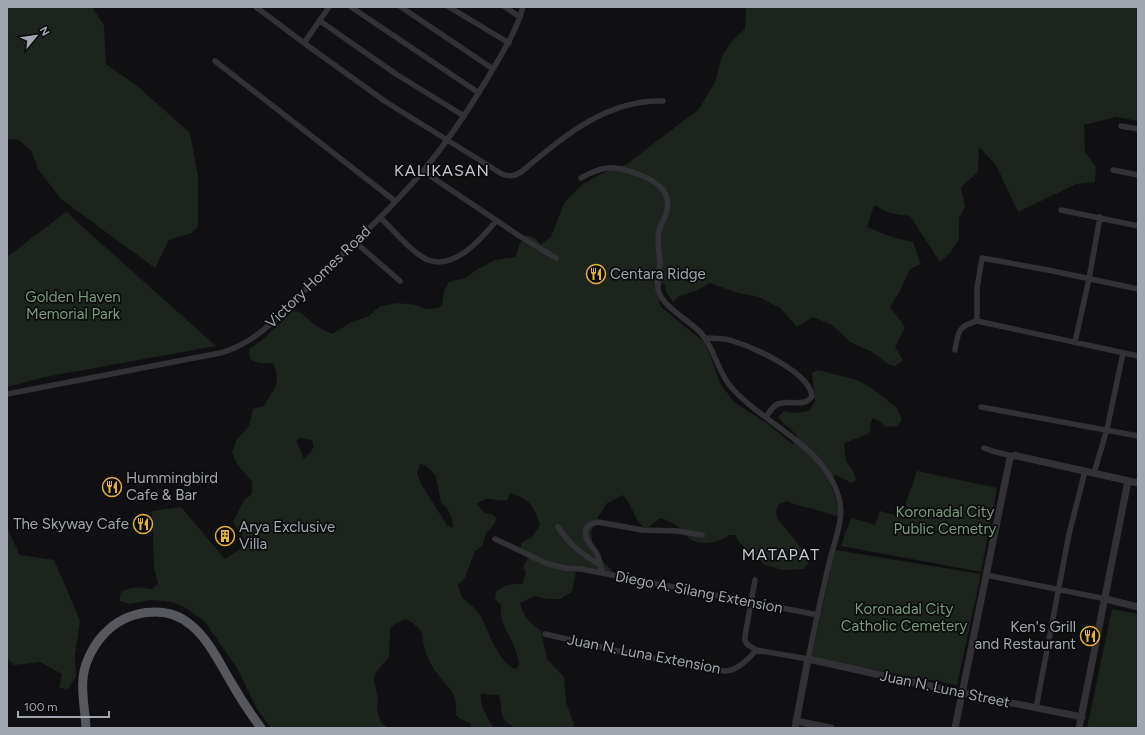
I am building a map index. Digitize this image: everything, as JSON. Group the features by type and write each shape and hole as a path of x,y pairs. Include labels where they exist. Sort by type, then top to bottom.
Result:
{"highway":[{"path":"86,728 83,678 85,665 95,645 108,630 124,620 144,613 156,612 168,613 179,617 190,624 200,634 212,648 237,692 260,728"}],"street":[{"path":"256,7 386,102 502,174 508,176 515,176 571,132 593,119 633,104 648,101 663,101"},
{"path":"304,43 329,7"},
{"path":"350,7 479,93"},
{"path":"401,7 493,69"},
{"path":"449,7 509,43"},
{"path":"505,7 520,17"},
{"name":"Victory Homes Road","path":"7,394 220,353 242,345 262,331 355,242 423,171 447,140 479,93 509,43 523,7"},
{"path":"320,21 396,74 464,116"},
{"path":"215,61 395,201"},
{"path":"1121,126 1138,130"},
{"path":"581,178 601,168 621,168 640,175 656,183 663,189 667,196 668,205 666,215 658,232 660,253 657,287 660,295 664,301 705,338 723,375 731,387 813,455 826,470 835,484 842,513 832,547 796,724 831,728"},
{"path":"1113,170 1138,175"},
{"path":"423,171 496,221 556,258"},
{"path":"1061,210 1138,226"},
{"path":"380,217 415,251 428,260 435,262 442,262 451,259 469,249 483,237 496,221"},
{"path":"1075,342 1089,279 1100,217"},
{"path":"355,242 400,281"},
{"path":"977,321 977,288 982,258 1026,265 1138,289"},
{"path":"955,350 960,330 969,323 977,321 1138,356"},
{"path":"705,338 719,338 733,341 752,349 796,372 805,381 811,391 812,396 809,400 804,403 783,402 771,409 766,417"},
{"path":"1094,473 1107,429 1123,353"},
{"path":"981,407 1107,429 1138,436"},
{"path":"984,448 1012,456 1138,483"},
{"path":"955,728 1009,460 1012,456"},
{"path":"1036,708 1069,534 1085,471"},
{"path":"1079,728 1106,599 1128,481"},
{"path":"602,573 598,555 589,543 586,536 586,529 594,523 606,523 642,530 685,532 702,535"},
{"path":"558,528 574,547 601,565"},
{"name":"Diego A. Silang Extension","path":"495,539 548,564 565,568 581,568 818,615"},
{"path":"986,575 1059,589 1138,607"},
{"path":"755,580 745,641 751,648 756,650 808,659"},
{"name":"Juan N. Luna Extension","path":"545,634 635,655 724,672 741,664 756,650"},
{"name":"Juan N. Luna Street","path":"808,659 962,693 1082,717"}],"green space":[{"path":"7,7 92,7 104,25 106,64 136,85 190,133 198,176 198,227 191,233 169,240 155,268 61,199 38,169 32,152 19,140 7,139"},
{"path":"746,7 1138,7 1138,121 1116,117 1084,125 1085,152 1096,167 1095,182 1076,184 1018,212 996,165 979,147 978,172 961,187 965,207 959,218 959,239 950,253 940,262 910,216 890,213 874,205 867,227 892,237 913,242 921,264 910,269 900,291 890,307 905,327 895,347 903,360 895,366 888,364 872,352 850,342 832,325 813,317 797,327 780,308 759,297 738,293 710,283 696,291 679,296 673,302 666,291 664,282 656,292 661,307 704,342 720,383 734,402 768,424 792,444 800,442 795,433 778,417 784,411 795,413 809,411 815,401 812,373 818,370 857,380 873,389 896,407 902,419 898,426 885,427 881,422 873,418 870,424 871,431 844,444 846,461 853,471 856,480 852,483 835,475 829,480 839,514 835,516 787,501 779,504 776,510 777,518 808,556 808,564 804,569 783,570 765,565 739,542 735,535 729,535 721,540 701,543 691,540 677,526 660,518 649,527 643,527 637,520 629,503 623,495 607,503 595,522 591,532 593,551 618,577 576,571 572,592 560,599 547,599 534,596 520,603 523,612 528,619 541,631 547,659 564,677 566,702 574,725 572,728 514,727 503,718 499,695 481,694 481,702 494,728 471,728 471,723 462,720 456,715 454,695 430,663 424,648 422,632 413,623 406,619 395,624 390,629 389,657 376,672 374,680 378,699 377,710 381,723 389,728 271,728 257,709 237,668 205,622 186,608 172,602 150,600 130,604 119,601 121,592 124,590 136,588 152,589 158,583 154,568 152,511 181,507 225,559 248,544 233,522 244,500 252,494 252,482 238,465 232,453 237,439 249,426 253,409 264,406 276,385 277,380 276,370 273,363 259,363 250,359 249,349 262,340 293,311 301,313 316,326 332,334 350,323 369,316 379,307 387,305 397,303 416,305 426,309 438,308 442,305 444,291 449,282 464,279 476,270 495,260 516,257 519,245 526,235 533,237 541,244 551,237 564,203 583,184 607,171 627,164 699,109 715,82 722,56 731,42 745,29","holes":["300,438 312,440 313,443 312,451 304,459 296,440","420,464 425,465 436,476 441,503 447,508 452,519 453,528 447,525 421,484 417,473","510,493 527,501 533,508 540,525 532,537 521,543 521,550 528,559 523,566 526,573 522,584 508,585 496,592 495,599 501,605 501,617 517,656 519,664 516,669 504,661 499,654 480,615 462,597 458,585 465,578 475,551 482,546 486,534 497,518 493,515 484,513 477,504 485,499 507,500"]},
{"name":"Golden Haven Memorial Park","path":"66,212 216,346 45,377 7,387 7,257"},
{"name":"Koronadal City Public Cemetry","path":"917,471 997,488 981,572 841,546 851,518 875,525 880,511 901,517"},
{"path":"7,528 20,555 54,560 80,620 75,655 76,677 68,689 59,688 62,674 40,662 14,665 7,658"},
{"name":"Koronadal City Catholic Cemetery","path":"835,550 981,574 957,685 811,658"},
{"path":"1112,609 1138,614 1138,728 1087,728"}],"place":[{"name":"Centara Ridge","path":"596,274"},
{"name":"Hummingbird Cafe & Bar","path":"112,487"},
{"name":"The Skyway Cafe","path":"143,524"},
{"name":"Arya Exclusive Villa","path":"225,536"},
{"name":"Ken's Grill and Restaurant","path":"1090,636"}],"district":[{"name":"KALIKASAN","path":"442,170"},
{"name":"MATAPAT","path":"781,554"}]}
